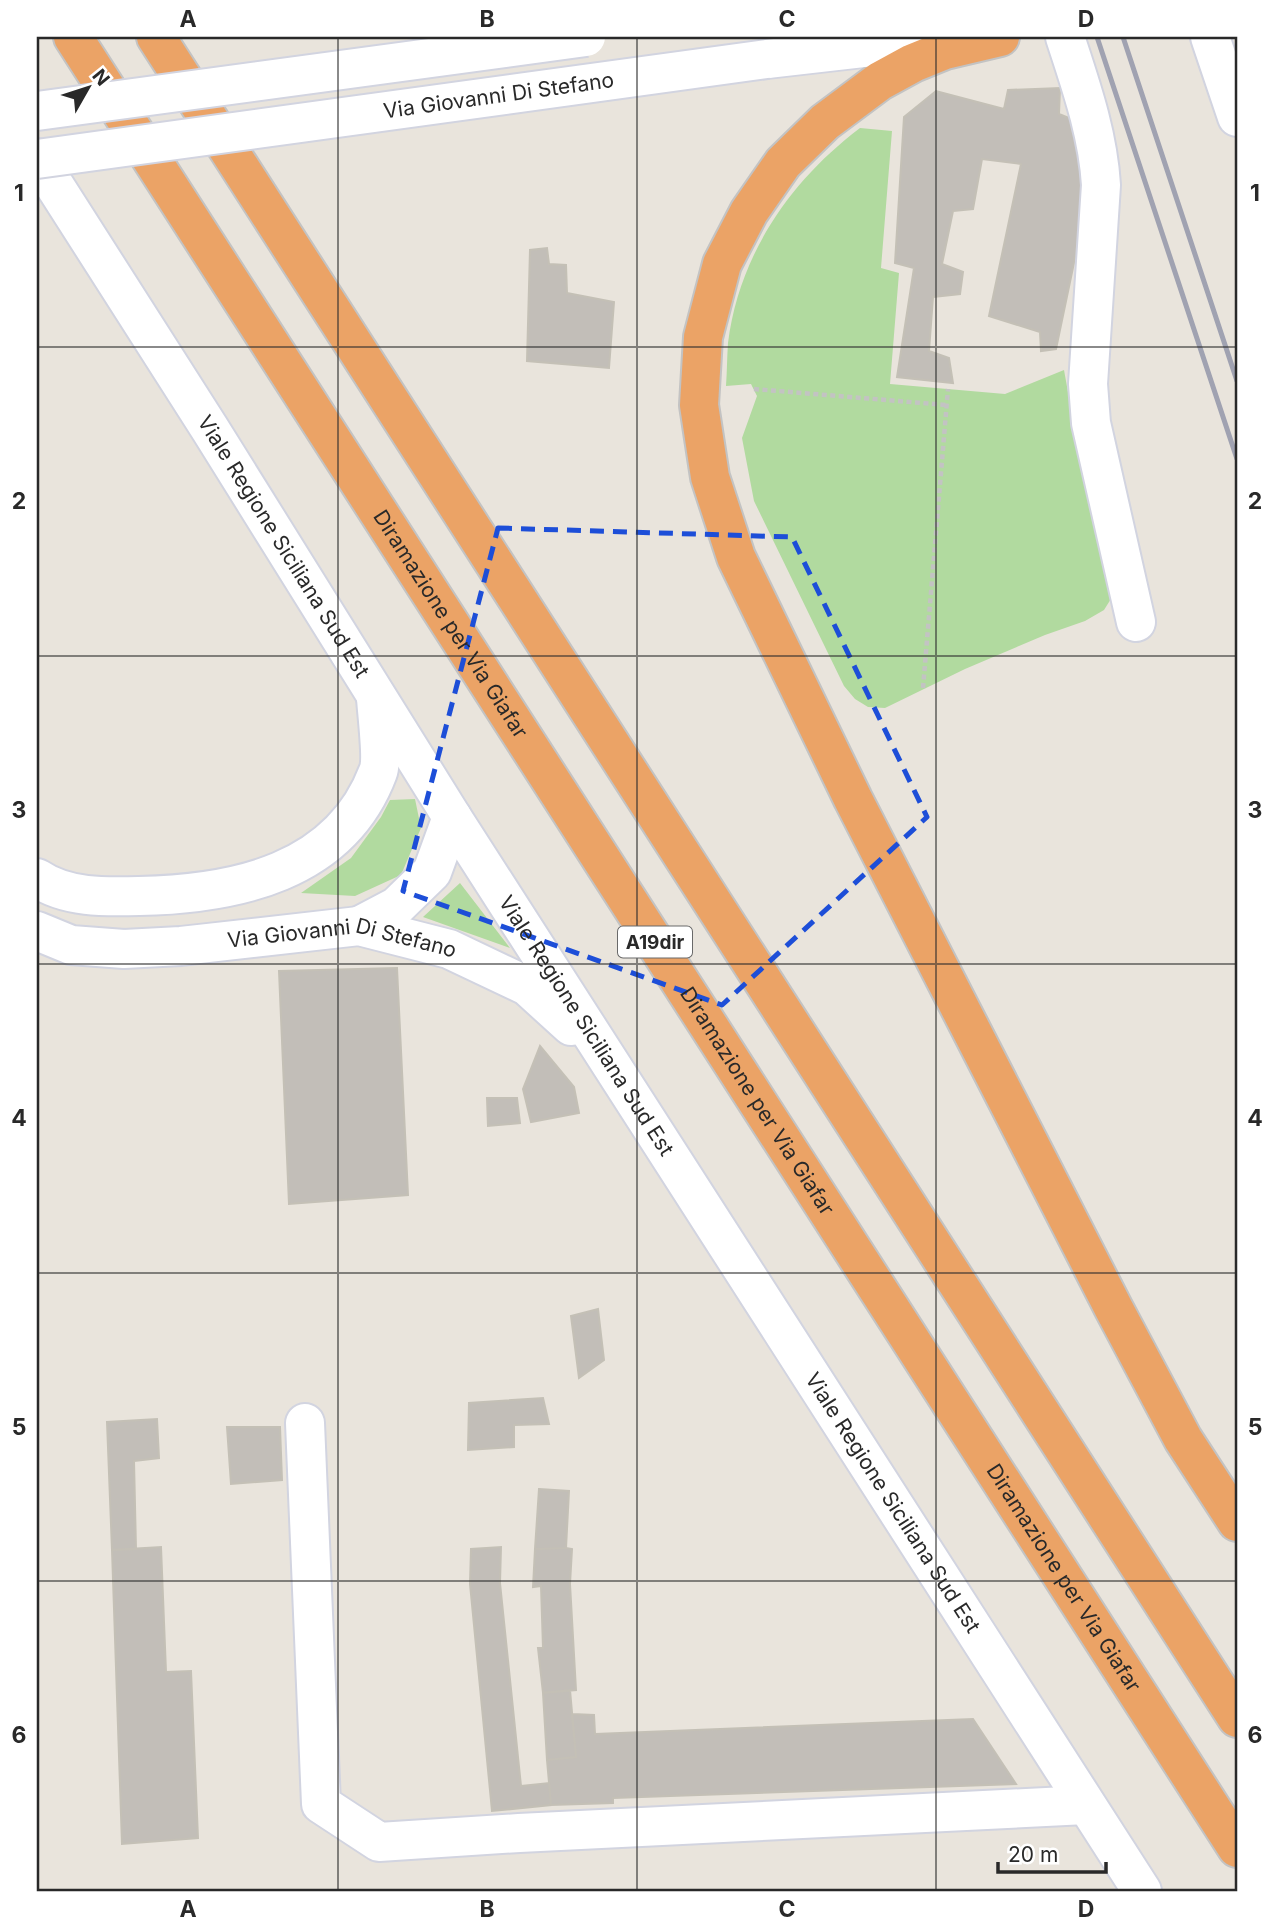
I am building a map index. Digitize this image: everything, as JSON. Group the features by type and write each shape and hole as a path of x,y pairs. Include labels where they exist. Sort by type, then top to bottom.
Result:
{"highway":[{"name":"Diramazione per Via Giafar","path":"73,37 1237,1847"},
{"name":"A19dir","path":"156,37 1237,1718"},
{"path":"1000,37 945,50 880,81 825,122 783,163 749,212 722,264 703,337 699,405 710,477 736,557 853,799 1114,1309 1184,1438 1237,1522"}],"street":[{"path":"37,111 586,37"},
{"name":"Via Giovanni Di Stefano","path":"37,158 767,59 959,37"},
{"path":"1065,37 1100,160 1101,185 1088,350 1091,423 1136,622"},
{"path":"1210,37 1237,117"},
{"name":"Viale Regione Siciliana Sud Est","path":"37,158 452,817 1142,1891"},
{"path":"37,878 44,883 94,898 167,896 232,888 276,875 306,859 333,839 358,811 379,770 376,696"},
{"path":"359,926 397,906 432,872 452,817"},
{"name":"Via Giovanni Di Stefano","path":"37,931 54,947 124,949 181,946 359,926 449,949 527,986 611,1063"},
{"path":"305,1423 321,1804 379,1842 1086,1805"}],"path":[{"path":"754,389 946,405"},
{"path":"923,688 948,389"}],"highlighted area":[{"path":"498,528 792,537 927,817 722,1005 403,891"}],"green space":[{"path":"860,128 892,131 881,268 899,273 890,384 1005,394 1064,370 1073,420 1114,594 1104,610 1085,621 965,669 885,708 868,707 855,699 844,686 754,501 742,438 757,396 751,384 726,386 728,343 734,311 756,250 790,196 811,172"},
{"path":"415,799 421,828 401,875 355,896 301,893 351,858 390,800"},
{"path":"460,883 510,948 423,917"}],"building":[{"path":"1060,88 1059,114 1074,120 1094,167 1056,349 1041,351 1040,332 989,316 1021,164 982,159 973,209 953,211 942,264 963,272 960,294 933,297 929,351 949,358 953,383 897,377 914,268 895,263 904,117 936,91 1004,109 1008,90"},
{"path":"547,248 549,264 566,265 567,293 614,302 609,368 527,361 530,250"},
{"path":"397,968 408,1195 289,1204 279,971"},
{"path":"540,1046 574,1087 579,1113 531,1122 523,1089"},
{"path":"487,1098 517,1098 520,1123 488,1126"},
{"path":"598,1309 604,1360 579,1378 571,1316"},
{"path":"543,1398 549,1424 514,1425 514,1447 468,1450 469,1403"},
{"path":"157,1419 159,1458 134,1461 136,1549 112,1550 107,1422"},
{"path":"227,1427 280,1427 282,1480 231,1484"},
{"path":"539,1489 569,1491 566,1548 535,1549"},
{"path":"161,1547 166,1672 191,1671 198,1838 122,1844 112,1550"},
{"path":"501,1547 500,1583 521,1786 549,1783 551,1805 492,1811 470,1584 471,1549"},
{"path":"535,1549 572,1549 570,1584 576,1690 543,1693 538,1648 543,1648 541,1586 533,1587"},
{"path":"570,1690 576,1757 547,1760 543,1693"},
{"path":"572,1714 594,1715 595,1734 973,1719 1016,1784 613,1798 613,1803 551,1805 547,1760 576,1757"}],"railway":[{"path":"1097,37 1237,459"},
{"path":"1123,37 1237,381"}]}
